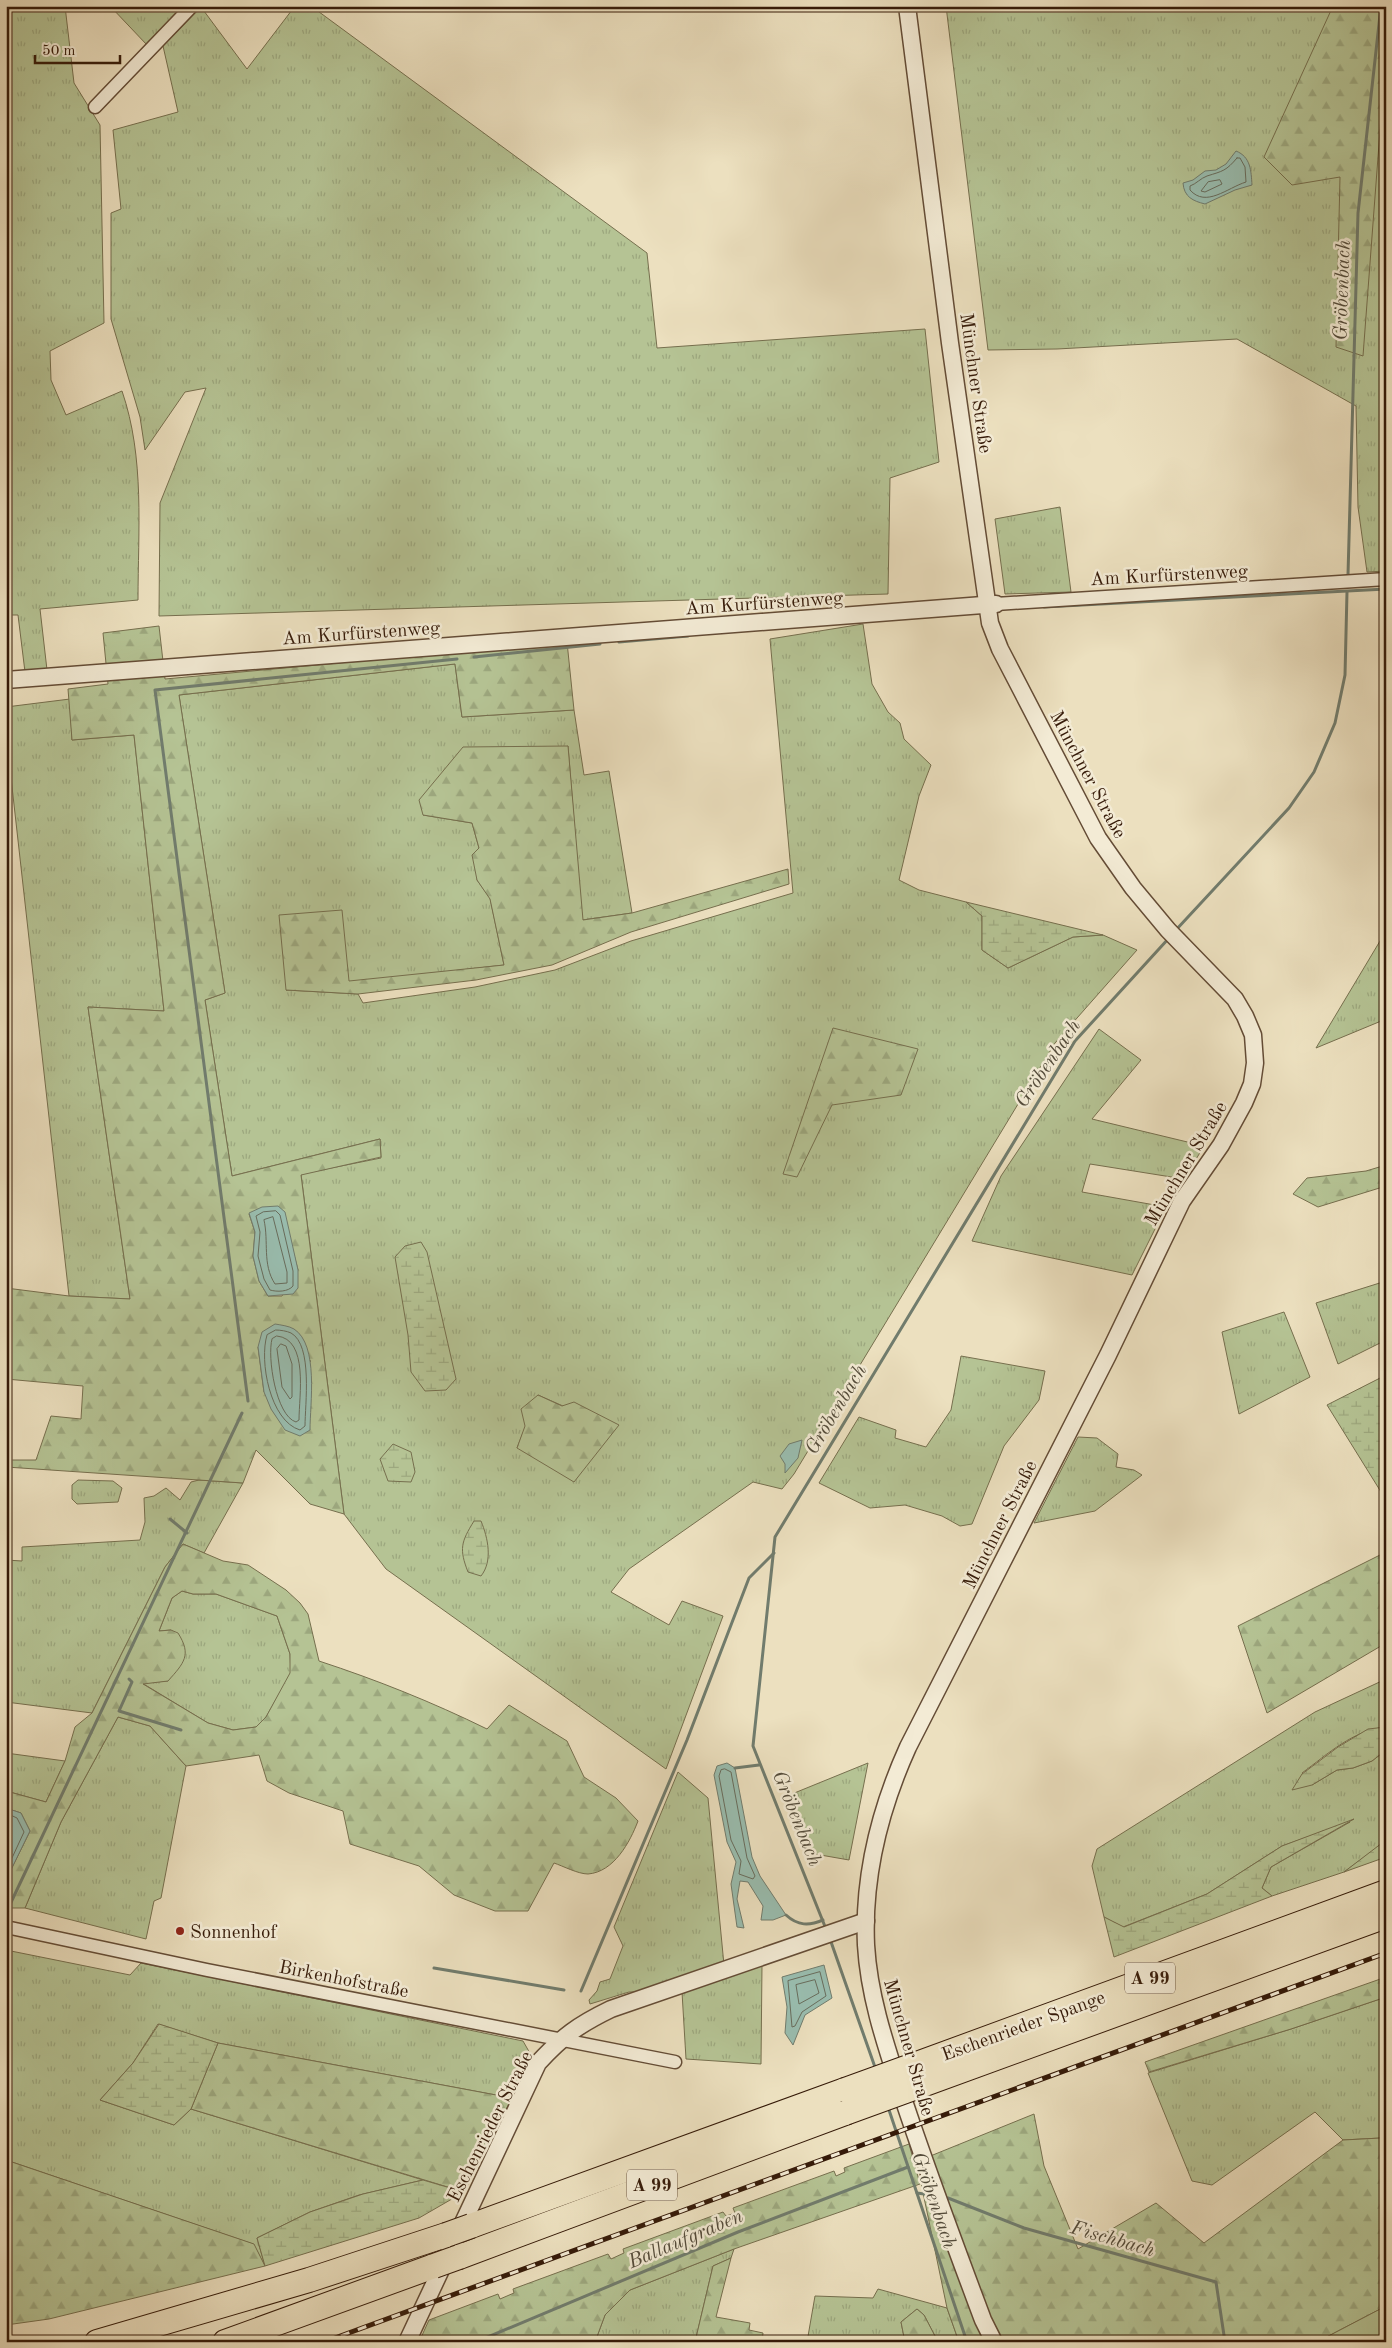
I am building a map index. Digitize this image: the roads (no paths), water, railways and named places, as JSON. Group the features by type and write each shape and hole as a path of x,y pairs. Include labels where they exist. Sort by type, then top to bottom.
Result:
{"highway":[{"name":"Eschenrieder Spange","path":"918,2075 1386,1892"},
{"name":"Eschenrieder Spange","path":"918,2075 1386,1916"},
{"name":"A 99","path":"225,2342 459,2257 845,2102 918,2075"},
{"name":"A 99","path":"97,2342 309,2280 845,2102"}],"street":[{"path":"95,107 192,6"},
{"name":"Münchner Straße","path":"907,6 991,604 1000,649 1098,838 1133,888 1168,930 1235,999 1246,1016 1253,1035 1255,1063 1252,1084 1244,1103 1178,1209 1108,1355 908,1747 886,1801 878,1830 866,1921 871,1989 880,2028 930,2179 983,2320 994,2342"},
{"name":"Am Kurfürstenweg","path":"6,680 991,604 1386,579"},
{"name":"Eschenrieder Straße","path":"407,2342 538,2063 559,2040 581,2024 611,2009 843,1927 866,1921"},
{"name":"Birkenhofstraße","path":"7,1929 675,2062"}],"water":[{"path":"1236,151 1245,157 1247,161 1252,185 1235,190 1205,204 1193,200 1187,195 1183,183 1193,180 1205,171 1216,170 1226,164"},
{"path":"278,1206 285,1212 298,1270 298,1288 293,1294 268,1296 259,1281 253,1256 255,1232 249,1213 262,1207"},
{"path":"275,1324 292,1328 302,1337 310,1361 312,1391 310,1430 300,1436 285,1430 271,1409 264,1392 258,1347 262,1332"},
{"path":"802,1440 798,1458 785,1473 785,1464 780,1456 789,1444"},
{"path":"727,1763 735,1768 752,1857 760,1876 786,1915 773,1920 761,1920 763,1906 748,1882 740,1881 737,1899 744,1928 737,1927 731,1884 736,1862 727,1842 714,1775 717,1766"},
{"path":"6,1808 21,1813 30,1831 6,1880"},
{"path":"824,1965 832,1998 805,2015 793,2045 785,2033 787,2007 782,1977"}],"waterway":[{"name":"Gröbenbach","path":"1348,575 1358,213 1381,6"},
{"path":"1044,607 1386,589"},
{"name":"Gröbenbach","path":"1175,931 1289,808 1314,772 1335,723 1345,675 1347,592"},
{"path":"619,642 688,636"},
{"path":"474,657 600,644"},
{"path":"248,1401 155,690 457,659"},
{"name":"Gröbenbach","path":"826,1929 753,1746 775,1537 1075,1041 1169,938"},
{"path":"6,1913 242,1413"},
{"path":"170,1519 187,1533"},
{"path":"581,1991 687,1740 749,1578 774,1553"},
{"path":"129,1679 132,1682 119,1711 181,1730"},
{"path":"735,1768 759,1765"},
{"path":"786,1915 790,1919 804,1924 823,1920"},
{"name":"Gröbenbach","path":"830,1939 876,2070"},
{"path":"434,1968 564,1990"},
{"name":"Gröbenbach","path":"888,2107 967,2342"},
{"name":"Ballaufgraben","path":"476,2342 738,2232 908,2167"},
{"name":"Gröbenbach","path":"917,2193 924,2194"},
{"name":"Fischbach","path":"948,2198 1024,2228 1216,2282 1225,2342"}],"railway":[{"path":"324,2342 1386,1953"}],"place":[{"name":"Sonnenhof","path":"180,1931"}]}
